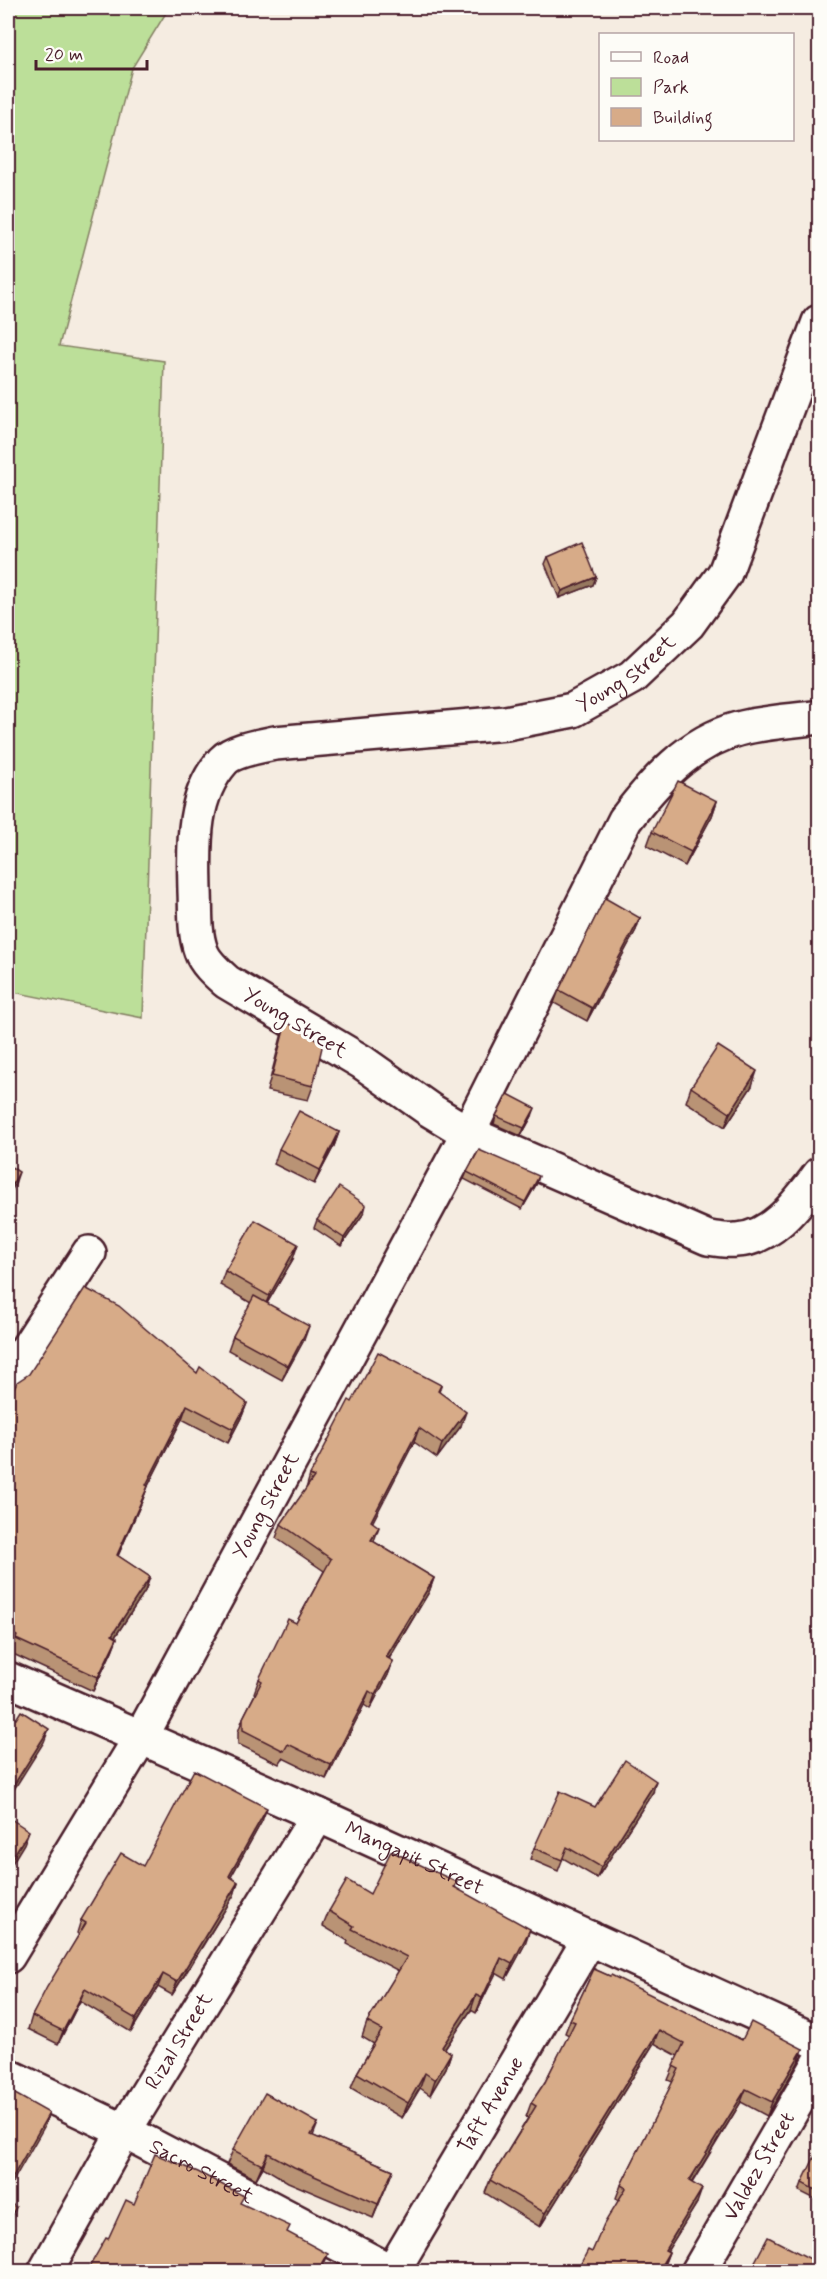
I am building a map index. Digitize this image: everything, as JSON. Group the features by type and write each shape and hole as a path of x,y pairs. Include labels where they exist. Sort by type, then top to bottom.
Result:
{"street":[{"name":"Young Street","path":"8,1956 141,1737 468,1133 429,1110 362,1062 227,982 211,968 201,952 196,925 194,843 198,809 206,786 225,759 250,748 275,743 506,723 573,710 632,677 688,624 725,573 819,322"},
{"path":"819,717 737,729 701,745 672,765 647,792 625,820 468,1133 708,1238 738,1240 759,1234 777,1224 819,1174"},
{"path":"8,1378 89,1253"},
{"name":"Mangapit Street","path":"8,1679 318,1815 819,2043"},
{"name":"Rizal Street","path":"45,2271 124,2131 318,1815"},
{"name":"Taft Avenue","path":"392,2271 590,1938"},
{"name":"Valdez Street","path":"698,2271 819,2062"},
{"name":"Sacro Street","path":"8,2076 124,2131 392,2271"}],"green space":[{"path":"8,8 169,8 132,68 59,346 164,361 143,1018 8,991"}],"building":[{"path":"582,542 596,577 562,591 548,557"},
{"path":"678,781 717,801 691,852 652,832"},
{"path":"605,898 640,918 592,1008 559,990"},
{"path":"286,1022 323,1043 313,1086 272,1076"},
{"path":"718,1046 757,1071 730,1113 691,1087"},
{"path":"508,1094 535,1108 524,1128 496,1116"},
{"path":"299,1111 339,1132 320,1170 279,1149"},
{"path":"479,1150 539,1176 525,1202 467,1172"},
{"path":"8,1165 19,1172 8,1192"},
{"path":"339,1187 366,1205 344,1238 317,1220"},
{"path":"255,1220 298,1244 269,1296 225,1271"},
{"path":"85,1288 119,1306 197,1373 200,1367 247,1403 233,1429 187,1405 146,1485 148,1486 117,1555 150,1577 112,1635 117,1638 98,1677 16,1639 17,1636 8,1631 8,1400 17,1382 29,1374"},
{"path":"254,1296 309,1326 288,1366 233,1336"},
{"path":"378,1352 441,1385 438,1391 466,1412 442,1444 419,1428 371,1521 379,1527 371,1540 434,1578 386,1657 393,1661 375,1695 369,1691 331,1765 288,1744 284,1751 243,1730 243,1718 262,1681 259,1679 288,1619 296,1623 331,1559 281,1524 314,1477 310,1475 349,1400 352,1402"},
{"path":"21,1711 49,1729 8,1794 8,1715 16,1719"},
{"path":"625,1760 656,1781 601,1867 567,1847 562,1860 534,1848 560,1791 595,1807"},
{"path":"194,1770 267,1808 229,1876 238,1882 177,1982 163,1974 136,2019 85,1989 63,2031 32,2016 86,1923 81,1920 121,1853 143,1866"},
{"path":"8,1817 29,1831 8,1864"},
{"path":"391,1851 457,1882 454,1887 530,1929 512,1964 501,1958 482,1998 476,1995 442,2047 451,2053 435,2080 425,2073 408,2103 357,2073 382,2030 367,2022 407,1957 352,1929 354,1926 329,1911 347,1880 370,1894"},
{"path":"594,1969 611,1975 742,2040 751,2022 803,2049 772,2102 746,2089 689,2181 702,2189 665,2250 669,2252 658,2271 577,2271 588,2250 592,2252 604,2224 626,2188 621,2185 679,2069 673,2066 684,2043 659,2030 545,2213 490,2180 536,2106 531,2103 545,2082 575,2022 570,2020"},
{"path":"8,2090 49,2113 8,2185"},
{"path":"265,2093 318,2123 311,2135 393,2170 378,2204 268,2153 262,2165 233,2150"},
{"path":"155,2154 198,2172 244,2196 240,2203 290,2226 287,2232 328,2254 318,2271 87,2271 106,2238 108,2239 126,2200 134,2204"},
{"path":"816,2154 819,2156 819,2192 802,2183"},
{"path":"8,2202 16,2207 8,2221"},
{"path":"768,2237 818,2263 819,2260 819,2271 750,2271"}]}
